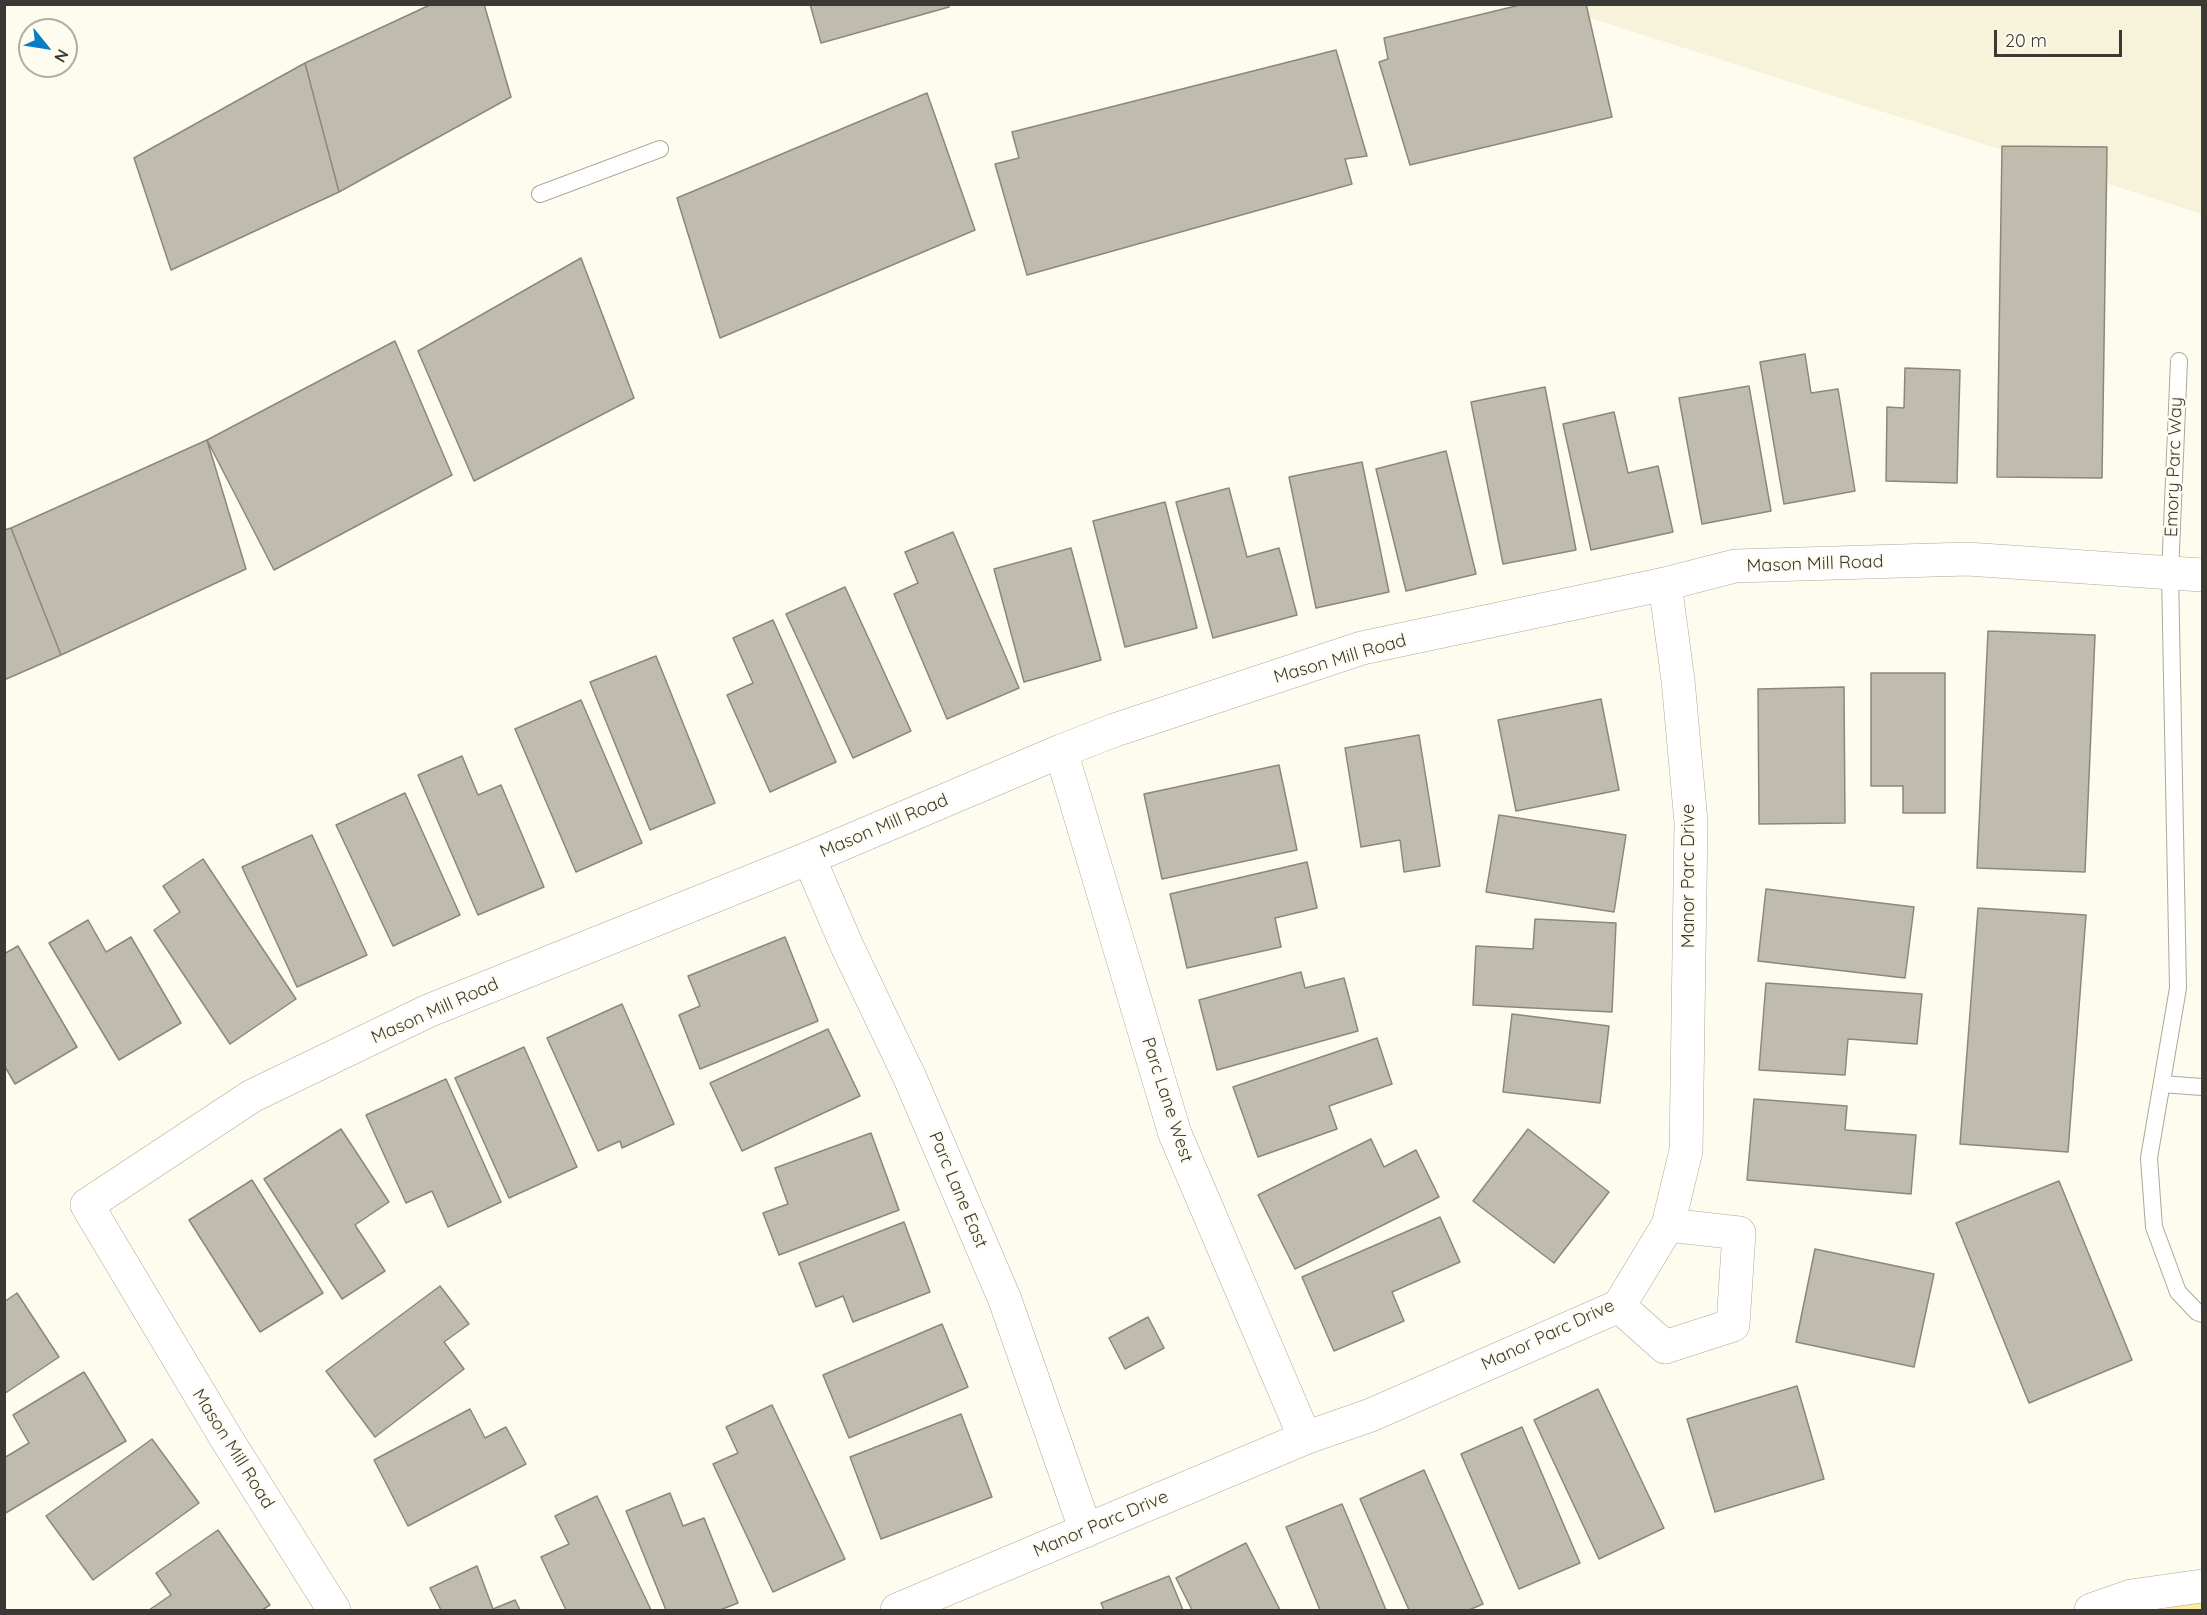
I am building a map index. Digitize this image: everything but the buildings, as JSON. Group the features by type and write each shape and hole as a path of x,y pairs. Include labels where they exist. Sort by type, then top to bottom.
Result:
{"street":[{"name":"Mason Mill Road","path":"334,1611 226,1438 87,1205 252,1096 428,1011 809,858 1061,751 1115,730 1362,648 1665,584 1735,566 1967,559 2202,575"},
{"name":"Manor Parc Drive","path":"897,1611 1305,1438 1371,1415 1618,1306 1668,1225 1686,1151 1691,822 1678,675 1665,584"},
{"name":"Parc Lane West","path":"1061,751 1175,1134 1305,1438"},
{"name":"Parc Lane East","path":"809,858 910,1078 1005,1300 1086,1531"},
{"path":"1618,1306 1665,1347 1733,1325 1739,1233 1668,1225"},
{"path":"2091,1611 2131,1596 2202,1586"}],"lane":[{"path":"540,194 660,149"},
{"name":"Emory Parc Way","path":"2179,361 2170,573 2178,988 2149,1158 2154,1227 2178,1292 2197,1312 2202,1314"},
{"path":"2162,1084 2202,1087"}],"shaded area":[{"path":"1550,5 2202,5 2202,214"},
{"path":"2202,1596 2202,1610 2162,1610"}]}
